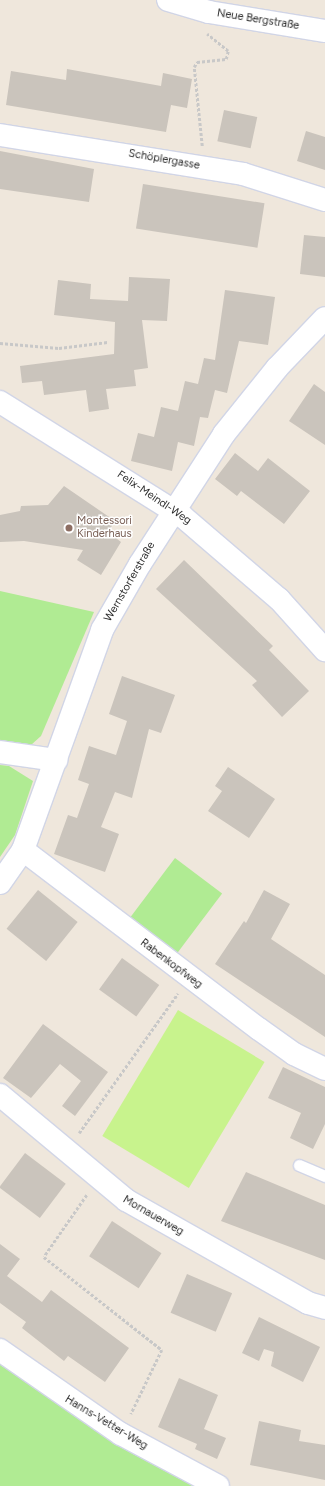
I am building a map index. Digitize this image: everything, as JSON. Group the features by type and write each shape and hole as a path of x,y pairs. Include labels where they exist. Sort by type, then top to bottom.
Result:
{"street":[{"name":"Neue Bergstraße","path":"168,0 209,12 325,32"},
{"name":"Schöplergasse","path":"0,135 201,166 243,174 325,200"},
{"name":"Wernstorferstraße","path":"0,883 23,850 102,630 174,510 224,434 276,368 321,329"},
{"name":"Felix-Meindl-Weg","path":"0,402 174,510 279,599 325,650"},
{"path":"0,752 56,760"},
{"name":"Rabenkopfweg","path":"23,850 188,978 294,1054 325,1069"},
{"name":"Mornauerweg","path":"0,1095 65,1153 98,1180 126,1200 308,1304 325,1308"},
{"name":"Hanns-Vetter-Weg","path":"0,1350 121,1434 218,1486"}],"lane":[{"path":"299,1165 325,1176"}],"path":[{"path":"201,166 194,67 197,62 226,59 228,51 203,28 209,12"},
{"path":"0,343 59,348 108,342"},
{"path":"65,1153 188,978"},
{"path":"98,1180 44,1257 162,1350 121,1434"}],"green space":[{"path":"0,591 94,612 41,736 31,745 0,740"},
{"path":"0,765 9,766 33,781 15,835 0,857"},
{"path":"175,858 222,894 176,955 129,919"},
{"path":"178,1010 265,1062 189,1188 102,1136"},
{"path":"0,1360 196,1486 0,1486"}],"building":[{"path":"67,69 161,86 163,73 192,79 187,108 171,105 166,132 6,105 11,71 66,80"},
{"path":"224,110 257,117 251,148 217,141"},
{"path":"306,131 325,137 325,170 297,161"},
{"path":"0,151 94,169 89,202 0,189"},
{"path":"143,184 264,203 257,248 136,228"},
{"path":"304,235 325,237 325,277 300,274"},
{"path":"129,277 170,279 167,321 142,320 148,368 134,370 136,386 106,389 109,409 89,412 86,390 44,395 42,381 22,383 20,366 114,354 115,322 54,315 58,280 91,284 90,299 128,301"},
{"path":"225,290 275,297 268,345 239,341 227,393 215,390 208,418 200,417 194,446 178,442 172,471 131,461 138,433 154,437 161,407 178,411 185,381 198,384 204,358 215,360"},
{"path":"314,384 325,392 325,445 289,421"},
{"path":"235,453 258,471 268,458 310,491 284,524 241,491 237,496 215,479"},
{"path":"64,486 115,521 108,532 121,542 101,575 77,560 83,550 24,541 0,542 0,515 20,511 21,506 48,505"},
{"path":"184,560 273,646 269,650 309,691 282,717 252,685 257,681 156,589"},
{"path":"122,676 175,695 161,733 149,729 132,798 115,792 101,827 119,834 105,872 54,854 68,815 77,818 89,784 78,780 89,746 116,755 127,721 109,714"},
{"path":"228,767 275,799 249,838 208,811 222,791 215,786"},
{"path":"38,890 78,922 46,961 7,929"},
{"path":"264,890 290,904 271,939 325,975 325,1037 215,964 244,921 246,923"},
{"path":"122,958 159,985 136,1017 99,990"},
{"path":"43,1024 108,1072 75,1116 62,1106 81,1081 60,1064 31,1098 3,1078"},
{"path":"283,1067 325,1087 325,1124 313,1149 290,1138 301,1113 268,1098"},
{"path":"25,1153 66,1184 40,1218 0,1188"},
{"path":"246,1172 325,1205 325,1260 221,1221"},
{"path":"112,1221 161,1253 139,1288 89,1256"},
{"path":"0,1244 20,1259 7,1276 42,1302 51,1290 129,1348 105,1382 68,1356 64,1361 22,1328 26,1322 0,1303"},
{"path":"187,1274 232,1293 216,1332 171,1313"},
{"path":"259,1317 320,1347 303,1382 271,1366 274,1352 264,1349 259,1361 242,1353"},
{"path":"179,1378 218,1395 204,1429 226,1438 217,1459 195,1449 197,1444 158,1427"},
{"path":"259,1421 301,1430 299,1441 325,1445 325,1480 250,1465"}],"place":[{"name":"Montessori Kinderhaus","path":"69,528"}]}
